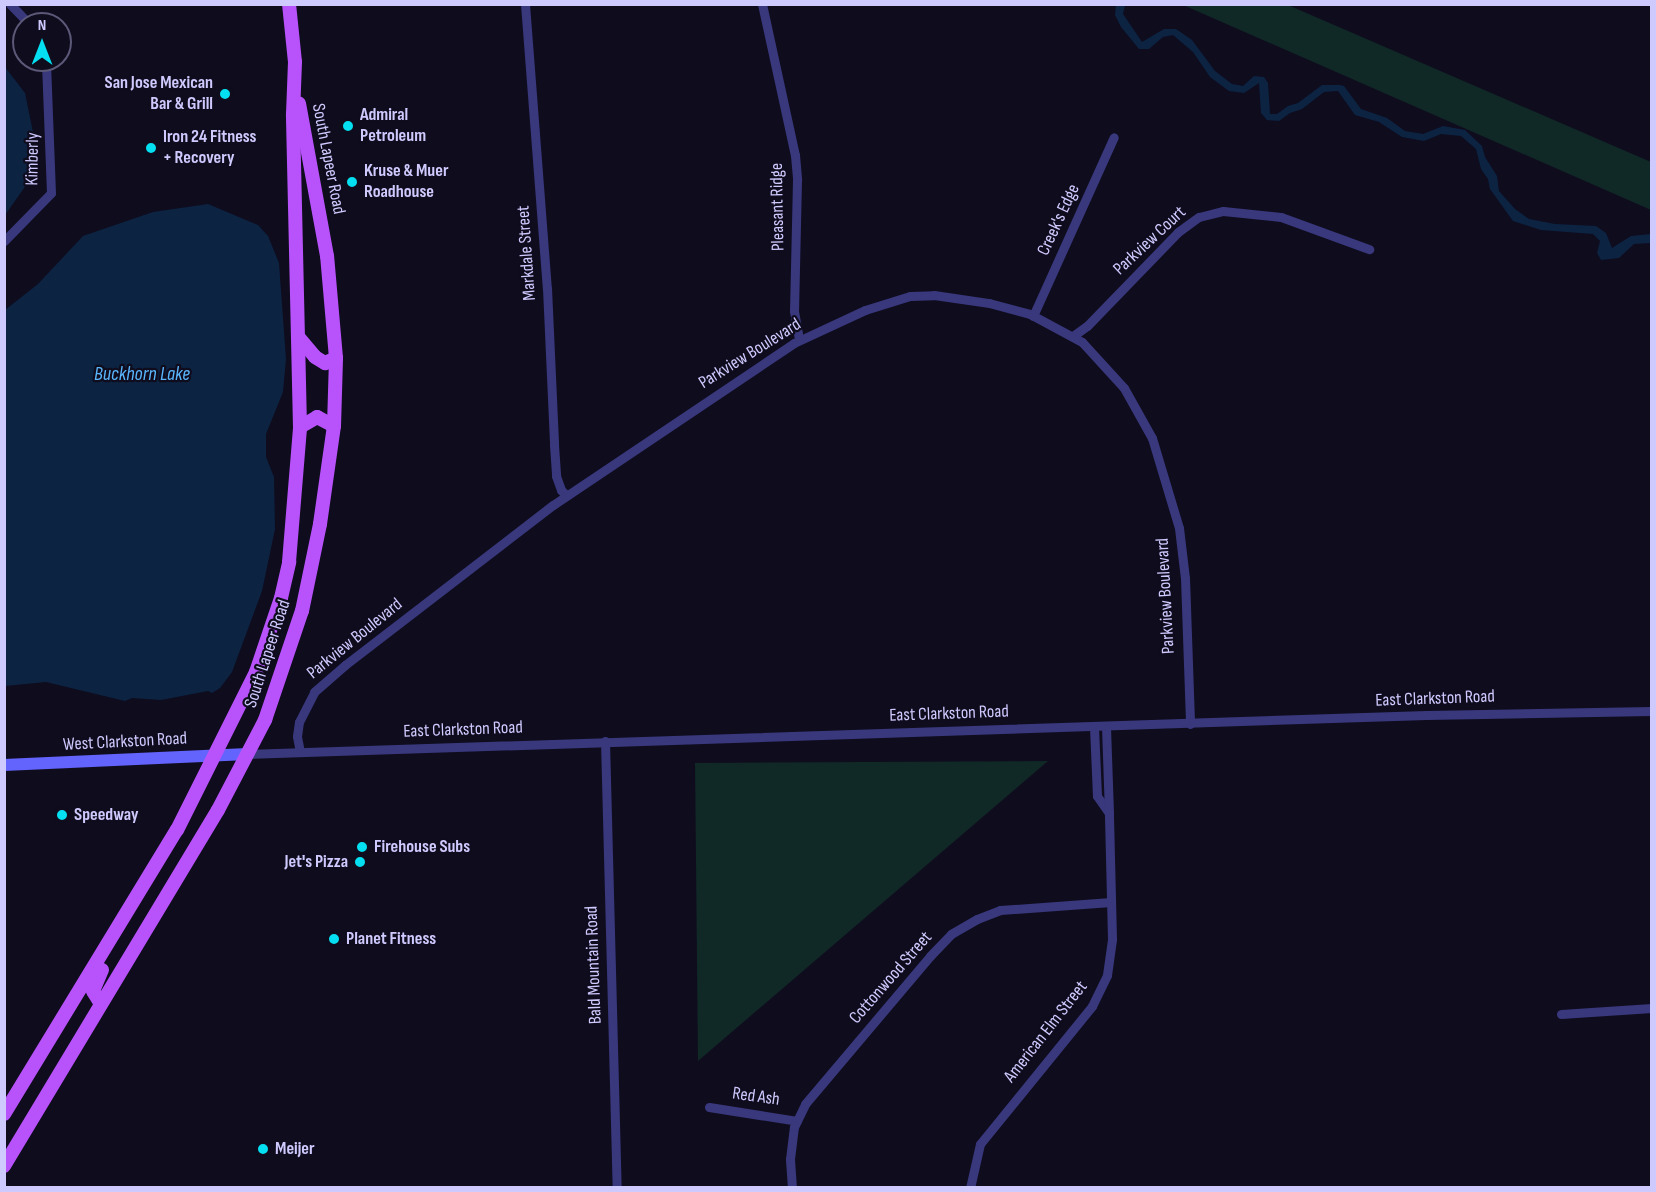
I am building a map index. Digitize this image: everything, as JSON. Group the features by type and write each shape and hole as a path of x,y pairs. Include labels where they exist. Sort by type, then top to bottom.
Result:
{"main road":[{"name":"South Lapeer Road","path":"4,1166 193,854 248,754 265,720 302,611 320,524 334,426 336,358 327,256 296,88 289,4"},
{"name":"South Lapeer Road","path":"4,1114 151,873 216,756 256,672 281,598 289,562 300,428 300,339 293,114 296,88"},
{"path":"300,339 315,357 325,363 336,358"},
{"path":"300,428 317,417 334,426"},
{"name":"West Clarkston Road","path":"4,765 248,754"},
{"path":"101,1004 94,998 94,984 148,892 151,873"},
{"path":"38,1061 57,1078"}],"street":[{"name":"Markdale Street","path":"525,4 547,288 556,476 561,490 567,496"},
{"name":"Pleasant Ridge","path":"762,4 795,155 797,180 794,311 799,340"},
{"name":"Kimberly","path":"4,241 51,193 46,72"},
{"name":"Creek's Edge","path":"1033,316 1114,137"},
{"name":"Parkview Court","path":"1073,336 1087,326 1178,232 1199,216 1223,211 1287,218 1369,249"},
{"name":"Parkview Boulevard","path":"300,752 297,736 298,722 314,692 345,665 567,496 799,340 865,310 910,296 960,298 1033,316 1073,336 1124,388 1152,438 1176,515 1185,578 1190,724"},
{"name":"East Clarkston Road","path":"248,754 1426,715 1652,711"},
{"name":"American Elm Street","path":"970,1188 980,1144 992,1126 1100,994 1107,975 1111,948 1111,902 1106,726"},
{"name":"American Elm Street","path":"1094,727 1097,796 1109,813"},
{"name":"Bald Mountain Road","path":"605,741 617,1188"},
{"name":"Cottonwood Street","path":"792,1188 790,1159 797,1121 805,1104 832,1069 951,934 977,919 1000,910 1111,902"},
{"path":"1561,1014 1652,1008"},
{"name":"Red Ash","path":"710,1107 797,1121"}],"green space":[{"path":"1183,5 1288,5 1651,162 1651,210"},
{"path":"1048,761 698,1061 695,763"}],"water":[{"path":"1116,5 1125,5 1123,14 1142,42 1164,29 1176,29 1192,40 1215,71 1232,84 1243,86 1254,76 1264,77 1268,83 1270,114 1277,114 1288,106 1298,103 1322,85 1344,86 1361,109 1387,118 1405,131 1423,134 1443,126 1465,130 1482,146 1485,157 1497,176 1499,191 1515,209 1529,219 1555,224 1596,226 1606,233 1612,248 1631,236 1651,234 1651,243 1634,244 1619,258 1601,260 1597,253 1600,241 1593,234 1541,230 1513,221 1490,189 1488,179 1481,169 1476,149 1461,136 1441,134 1424,141 1402,137 1379,122 1355,115 1338,91 1324,92 1302,109 1290,113 1279,121 1267,120 1261,113 1259,83 1244,93 1229,91 1210,77 1193,52 1173,35 1163,37 1149,49 1139,49 1121,27 1115,15"},
{"path":"5,67 25,93 37,152 34,174 5,215"},
{"name":"Buckhorn Lake","path":"208,204 258,225 268,236 279,263 286,359 283,392 266,434 266,457 274,477 275,529 262,591 232,672 220,688 212,693 208,691 161,700 132,698 125,701 46,682 5,686 5,310 38,284 83,236 153,212"}],"place":[{"name":"San Jose Mexican Bar & Grill","path":"225,94"},
{"name":"Admiral Petroleum","path":"348,126"},
{"name":"Iron 24 Fitness + Recovery","path":"151,148"},
{"name":"Kruse & Muer Roadhouse","path":"352,182"},
{"name":"Speedway","path":"62,815"},
{"name":"Firehouse Subs","path":"362,847"},
{"name":"Jet's Pizza","path":"360,862"},
{"name":"Planet Fitness","path":"334,939"},
{"name":"Meijer","path":"263,1149"}]}
